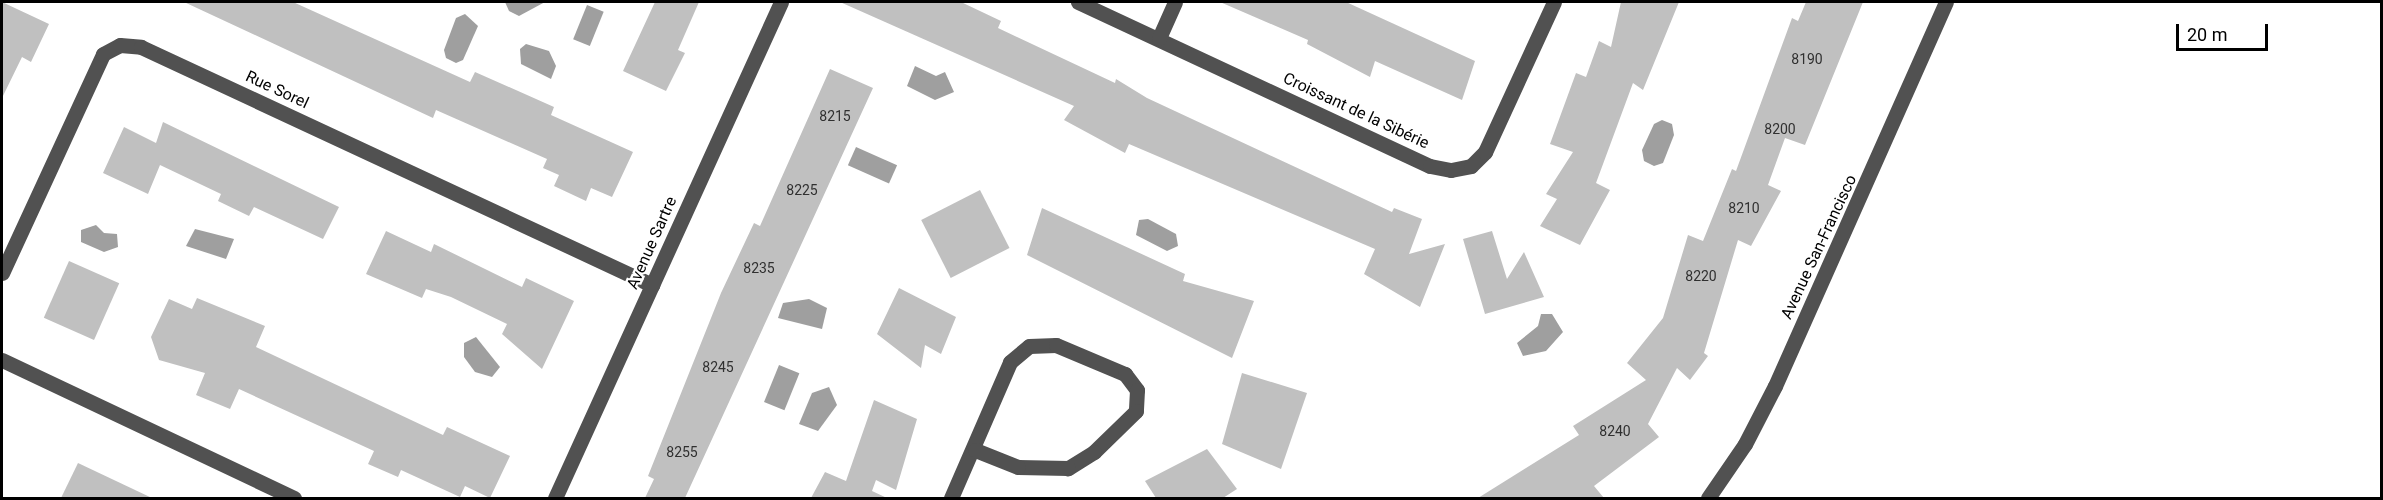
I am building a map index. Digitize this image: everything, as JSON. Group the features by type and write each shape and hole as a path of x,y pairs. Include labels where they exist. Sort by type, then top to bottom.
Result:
{"street":[{"name":"Avenue Sartre","path":"555,498 781,2"},
{"name":"Croissant de la Sibérie","path":"1078,2 1430,166 1451,170 1471,166 1485,153 1554,2"},
{"path":"1159,38 1175,2"},
{"name":"Avenue San-Francisco","path":"1708,498 1745,444 1775,386 1946,2"},
{"name":"Rue Sorel","path":"2,273 103,54 120,45 141,47 652,285"},
{"path":"951,498 975,450 1010,362 1029,346 1056,345 1125,374 1137,390 1136,411 1094,452 1068,468 1017,467 975,450"},
{"path":"2,360 294,498"}],"shaded area":[{"path":"505,2 545,2 519,16 509,11"},
{"path":"587,5 604,12 590,46 573,39"},
{"path":"465,14 478,26 463,60 456,63 446,58 444,50 456,18"},
{"path":"526,44 549,51 556,66 551,79 521,64 520,49"},
{"path":"915,66 936,76 945,72 954,92 935,100 907,86"},
{"path":"1662,120 1672,124 1674,135 1663,163 1654,166 1644,161 1642,150 1654,124"},
{"path":"856,147 897,165 889,184 848,165"},
{"path":"1148,219 1176,234 1178,246 1167,251 1136,235 1139,220"},
{"path":"96,225 104,233 117,234 118,247 104,252 81,242 81,230"},
{"path":"195,229 234,239 226,259 186,246"},
{"path":"809,299 827,308 822,329 778,318 783,303"},
{"path":"1541,314 1552,314 1563,332 1546,351 1523,356 1517,343 1538,326"},
{"path":"476,337 500,367 492,377 475,372 464,357 464,343"},
{"path":"779,365 799,373 784,410 764,402"},
{"path":"829,387 837,405 818,431 799,424 812,393"}],"building":[{"path":"2,2 49,24 31,62 22,57 2,98"},
{"path":"184,2 293,2 470,82 475,72 554,107 551,115 633,152 612,197 591,188 586,201 554,186 559,175 543,168 547,159 436,110 433,118"},
{"path":"655,2 699,2 678,50 685,53 666,91 623,71"},
{"path":"840,2 961,2 1001,21 998,28 1115,83 1116,79 1147,98 1392,212 1394,208 1422,219 1409,254 1445,244 1420,307 1364,274 1375,249 1129,144 1125,153 1064,120 1074,106"},
{"path":"1220,2 1346,2 1475,61 1462,100 1375,61 1370,77 1307,44 1308,40"},
{"path":"1621,2 1679,2 1643,90 1633,83 1596,183 1610,190 1580,245 1540,226 1557,199 1546,194 1573,152 1550,144 1576,73 1586,77 1599,41 1611,47"},
{"path":"1806,2 1863,2 1805,145 1785,138 1768,185 1781,191 1751,246 1738,240 1704,353 1708,356 1690,380 1677,368 1648,424 1659,437 1594,486 1604,498 1478,498 1579,435 1573,426 1646,380 1627,363 1663,318 1688,235 1703,241 1732,169 1736,171 1792,18 1798,21"},
{"path":"830,69 873,88 685,498 645,498 654,479 648,476 721,293 754,223 760,226"},
{"path":"163,122 339,207 323,239 254,207 249,216 218,201 221,194 160,165 148,194 103,173 124,127 156,143"},
{"path":"980,190 1010,248 951,278 921,220"},
{"path":"1042,208 1185,274 1183,281 1254,301 1232,358 1027,255"},
{"path":"386,231 431,252 434,244 522,287 526,278 574,301 542,369 502,334 507,324 451,297 426,289 422,298 366,274"},
{"path":"1492,231 1507,279 1524,252 1544,297 1485,314 1463,239"},
{"path":"69,261 119,283 94,340 44,318"},
{"path":"899,288 956,317 941,354 925,345 921,368 877,334"},
{"path":"197,298 265,326 256,347 443,435 447,427 510,456 490,498 465,486 460,497 401,470 398,477 368,464 374,451 239,389 230,409 196,395 205,373 159,360 151,337 169,299 192,309"},
{"path":"1242,373 1307,393 1281,469 1222,444"},
{"path":"874,400 917,419 896,490 876,480 872,491 887,498 811,498 825,472 846,481"},
{"path":"1207,449 1237,489 1223,498 1156,498 1145,481"},
{"path":"78,463 152,498 61,498"}]}
